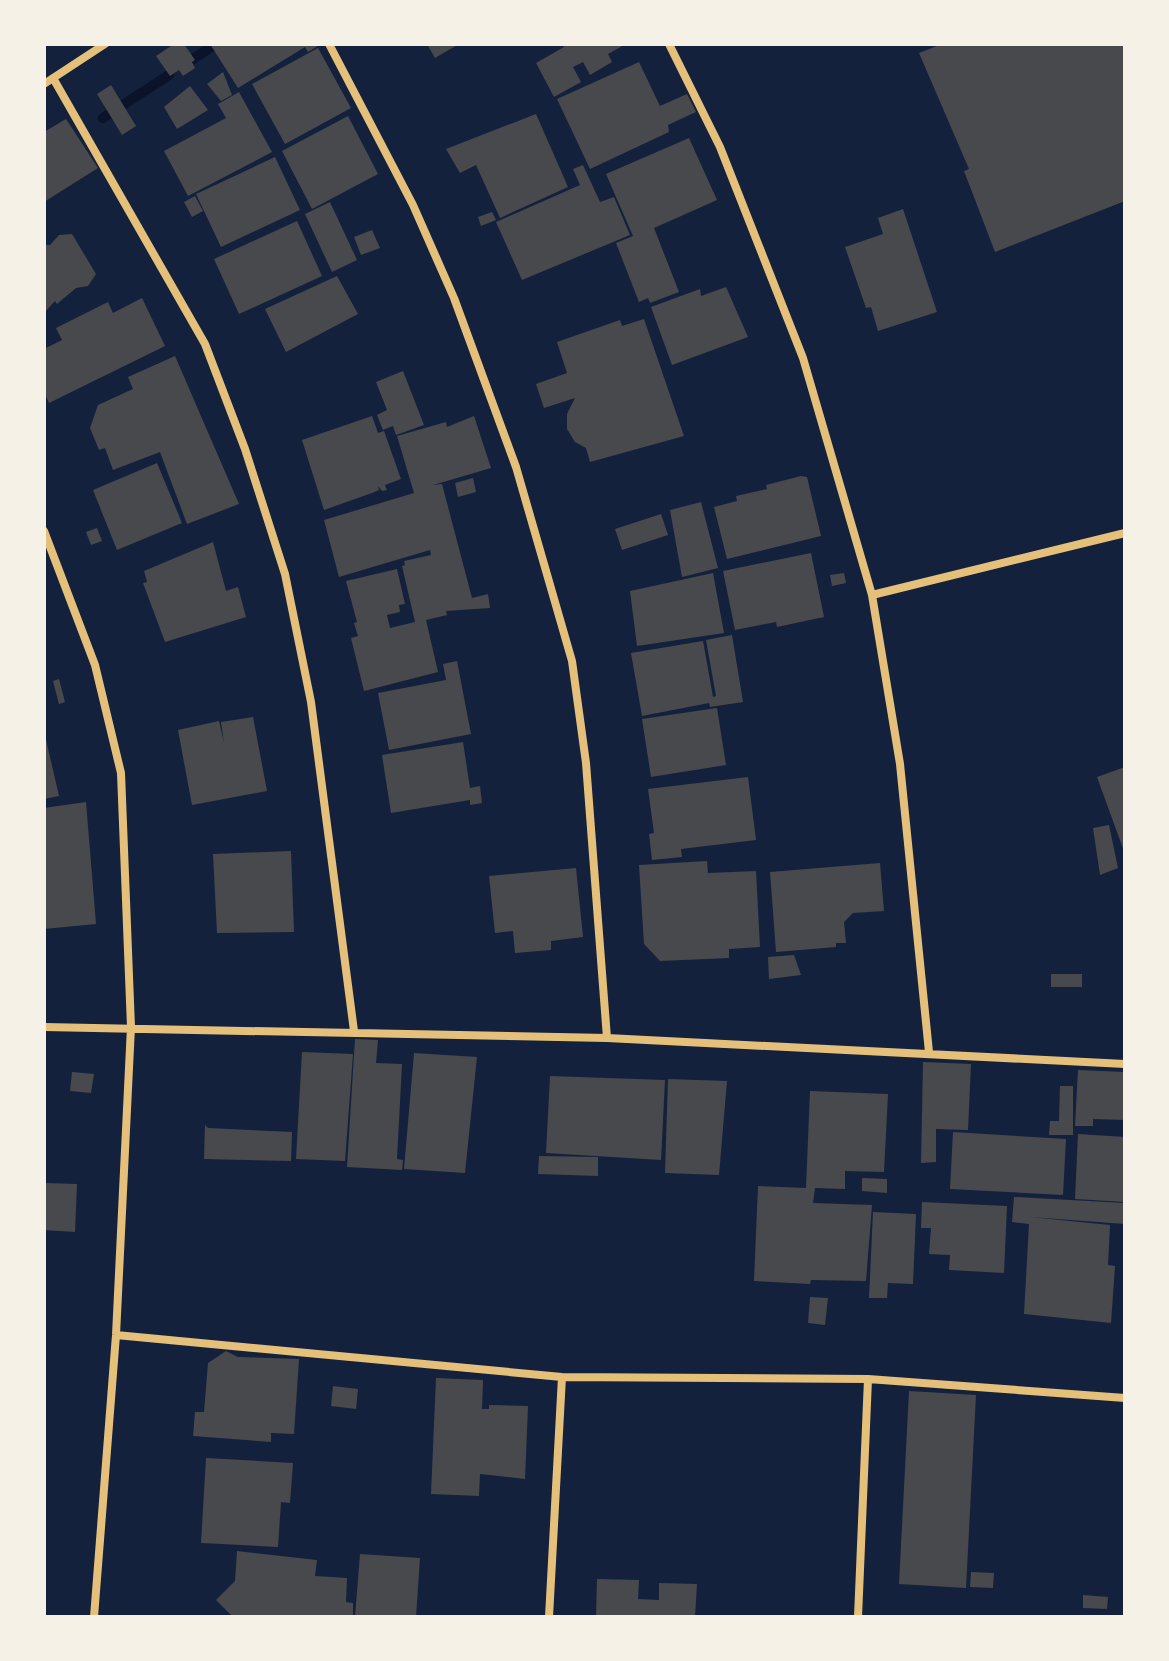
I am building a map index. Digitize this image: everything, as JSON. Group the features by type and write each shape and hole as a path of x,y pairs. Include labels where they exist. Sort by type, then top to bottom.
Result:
{"street":[{"path":"44,84 105,44"},
{"path":"329,44 413,205 454,298 516,467 572,661 586,763 607,1038"},
{"path":"669,44 720,147 803,358 872,595 900,764 929,1052"},
{"path":"53,78 205,344 245,449 285,574 311,702 354,1031"},
{"path":"44,531 95,665 121,773 131,1027 116,1335 94,1617"},
{"path":"872,595 1125,533"},
{"path":"44,1027 607,1038 1125,1064"},
{"path":"116,1335 562,1377 868,1379 1125,1398"},
{"path":"549,1617 562,1377"},
{"path":"858,1617 868,1379"}],"building":[{"path":"174,44 184,44 195,60 192,62 195,68 183,76 179,70 170,76 156,56"},
{"path":"210,44 321,44 308,52 305,47 238,88"},
{"path":"427,44 459,44 435,58"},
{"path":"562,44 626,44 608,54 612,62 590,75 583,62 573,67 581,82 554,97 536,63 564,47"},
{"path":"942,44 1125,44 1125,201 995,252 964,171 969,169 919,53"},
{"path":"318,48 351,108 285,144 252,84"},
{"path":"639,62 660,106 687,94 696,112 668,125 669,132 590,169 557,99"},
{"path":"223,72 232,95 221,101 207,84"},
{"path":"111,85 136,126 122,135 97,94"},
{"path":"190,86 208,110 177,129 164,107"},
{"path":"239,92 272,152 188,196 164,151 226,118 218,104"},
{"path":"536,114 568,187 500,218 476,165 460,173 446,149"},
{"path":"348,116 378,174 312,209 282,151"},
{"path":"66,119 98,168 44,202 44,132"},
{"path":"689,138 717,200 654,228 679,292 650,303 648,298 639,302 616,243 633,236 606,174"},
{"path":"275,157 300,210 221,247 196,194"},
{"path":"583,165 600,202 614,197 630,235 522,280 496,222 580,185 573,169"},
{"path":"195,196 203,211 192,217 184,202"},
{"path":"330,202 357,260 332,272 305,214"},
{"path":"903,209 937,312 878,331 871,307 866,308 845,247 883,234 878,218"},
{"path":"492,212 496,220 481,226 478,217"},
{"path":"297,221 322,276 239,314 214,259"},
{"path":"372,230 380,248 361,255 354,237"},
{"path":"72,234 96,274 88,286 76,288 57,304 55,301 44,313 44,245 50,245 59,235"},
{"path":"337,276 358,314 286,352 265,309"},
{"path":"726,287 748,337 672,365 651,307 700,289 701,296"},
{"path":"142,298 165,346 49,403 44,392 44,349 62,340 56,328 108,302 113,313"},
{"path":"644,319 684,436 590,462 586,448 575,442 567,429 567,414 575,398 544,408 536,384 567,373 557,342 620,320 622,326"},
{"path":"175,356 239,504 187,524 160,452 113,470 105,448 99,450 90,428 98,405 133,389 128,377"},
{"path":"403,371 424,425 396,435 393,426 383,430 377,415 387,410 376,382"},
{"path":"372,416 378,433 384,431 401,479 385,485 387,490 382,491 378,486 379,490 324,510 302,440"},
{"path":"474,416 491,468 433,485 442,484 472,598 488,594 490,608 446,611 447,615 426,620 438,672 364,691 351,638 358,636 354,623 357,622 346,581 397,569 405,604 399,605 400,612 387,615 390,628 415,622 402,566 405,565 404,561 431,555 430,550 339,577 324,520 414,493 397,436 446,422 447,427"},
{"path":"157,463 182,523 117,550 93,490"},
{"path":"807,477 821,536 727,559 714,507 737,501 736,496 767,489 766,485"},
{"path":"473,478 476,492 458,497 455,483"},
{"path":"701,502 718,568 682,577 670,510"},
{"path":"661,514 668,535 622,550 615,529"},
{"path":"97,528 102,541 91,545 86,532"},
{"path":"213,542 226,591 238,587 246,617 165,642 143,583 147,582 144,571"},
{"path":"811,553 824,617 777,627 776,622 735,630 723,571"},
{"path":"713,573 724,633 637,646 630,591"},
{"path":"844,573 846,583 832,586 830,575"},
{"path":"732,635 743,702 710,707 709,703 642,716 631,653 703,641 713,697 716,696 706,640"},
{"path":"457,661 471,734 389,750 378,693 446,680 443,664"},
{"path":"59,679 65,702 59,704 53,681"},
{"path":"717,708 726,765 651,777 642,719"},
{"path":"253,717 267,791 192,805 178,730 219,721 224,743 221,722"},
{"path":"44,731 59,796 44,799"},
{"path":"463,742 470,788 480,786 482,803 470,805 470,800 391,813 382,755"},
{"path":"1125,767 1125,854 1097,777"},
{"path":"748,777 756,840 681,849 682,857 652,860 649,834 654,833 648,789"},
{"path":"86,802 96,924 44,929 44,808"},
{"path":"1109,825 1118,868 1100,875 1093,828"},
{"path":"291,851 294,932 217,933 213,854"},
{"path":"707,861 708,873 756,871 760,947 729,949 729,958 660,961 644,944 639,865"},
{"path":"880,863 884,911 853,913 844,922 846,943 836,943 836,947 776,952 770,872"},
{"path":"576,868 583,937 551,941 551,950 515,953 513,931 495,933 489,876"},
{"path":"794,955 801,975 769,979 768,957"},
{"path":"1051,974 1082,974 1082,987 1051,987"},
{"path":"355,1039 378,1040 376,1063 402,1064 397,1159 403,1160 402,1170 347,1167"},
{"path":"302,1052 353,1054 345,1161 296,1159"},
{"path":"414,1053 477,1057 465,1173 404,1169"},
{"path":"923,1062 971,1064 968,1130 936,1129 936,1162 921,1163"},
{"path":"1078,1070 1125,1072 1125,1120 1093,1119 1093,1126 1075,1126"},
{"path":"72,1072 94,1074 91,1093 70,1091"},
{"path":"550,1076 665,1080 661,1160 546,1153"},
{"path":"668,1079 727,1081 719,1175 665,1173"},
{"path":"1060,1086 1073,1086 1073,1135 1049,1135 1050,1121 1059,1121"},
{"path":"810,1091 888,1094 884,1172 845,1171 845,1189 815,1188 813,1203 872,1205 866,1281 811,1280 810,1284 754,1281 758,1186 806,1188"},
{"path":"205,1125 208,1128 292,1132 291,1161 204,1159"},
{"path":"953,1132 1066,1139 1063,1195 950,1189"},
{"path":"1078,1134 1125,1137 1125,1202 1075,1199"},
{"path":"539,1156 598,1157 598,1176 538,1174"},
{"path":"862,1178 887,1179 887,1193 862,1191"},
{"path":"44,1183 77,1184 75,1232 44,1230"},
{"path":"1014,1197 1125,1203 1125,1224 1030,1217 1110,1225 1108,1265 1115,1266 1111,1323 1024,1314 1029,1224 1012,1222"},
{"path":"922,1202 1007,1206 1004,1273 949,1270 950,1255 929,1254 931,1228 921,1228"},
{"path":"873,1212 916,1214 913,1284 888,1283 887,1298 869,1298"},
{"path":"810,1297 828,1298 825,1325 808,1323"},
{"path":"226,1351 238,1357 299,1359 294,1434 271,1433 271,1442 193,1436 195,1412 204,1412 208,1363"},
{"path":"436,1378 483,1380 482,1409 489,1409 489,1405 528,1406 525,1479 480,1474 479,1496 431,1494"},
{"path":"333,1386 358,1389 356,1409 331,1406"},
{"path":"909,1391 976,1395 966,1588 899,1584"},
{"path":"206,1458 293,1463 290,1503 281,1502 278,1547 201,1543"},
{"path":"237,1551 317,1560 315,1576 347,1578 346,1602 353,1603 353,1615 233,1617 216,1600 235,1581"},
{"path":"360,1554 420,1558 416,1617 355,1617"},
{"path":"971,1572 994,1573 993,1588 970,1587"},
{"path":"597,1579 639,1580 638,1599 659,1600 659,1583 697,1584 695,1617 596,1617"},
{"path":"1083,1595 1108,1597 1107,1609 1083,1608"}],"waterway":[{"path":"185,64 216,44"},
{"path":"103,118 169,75"}]}
